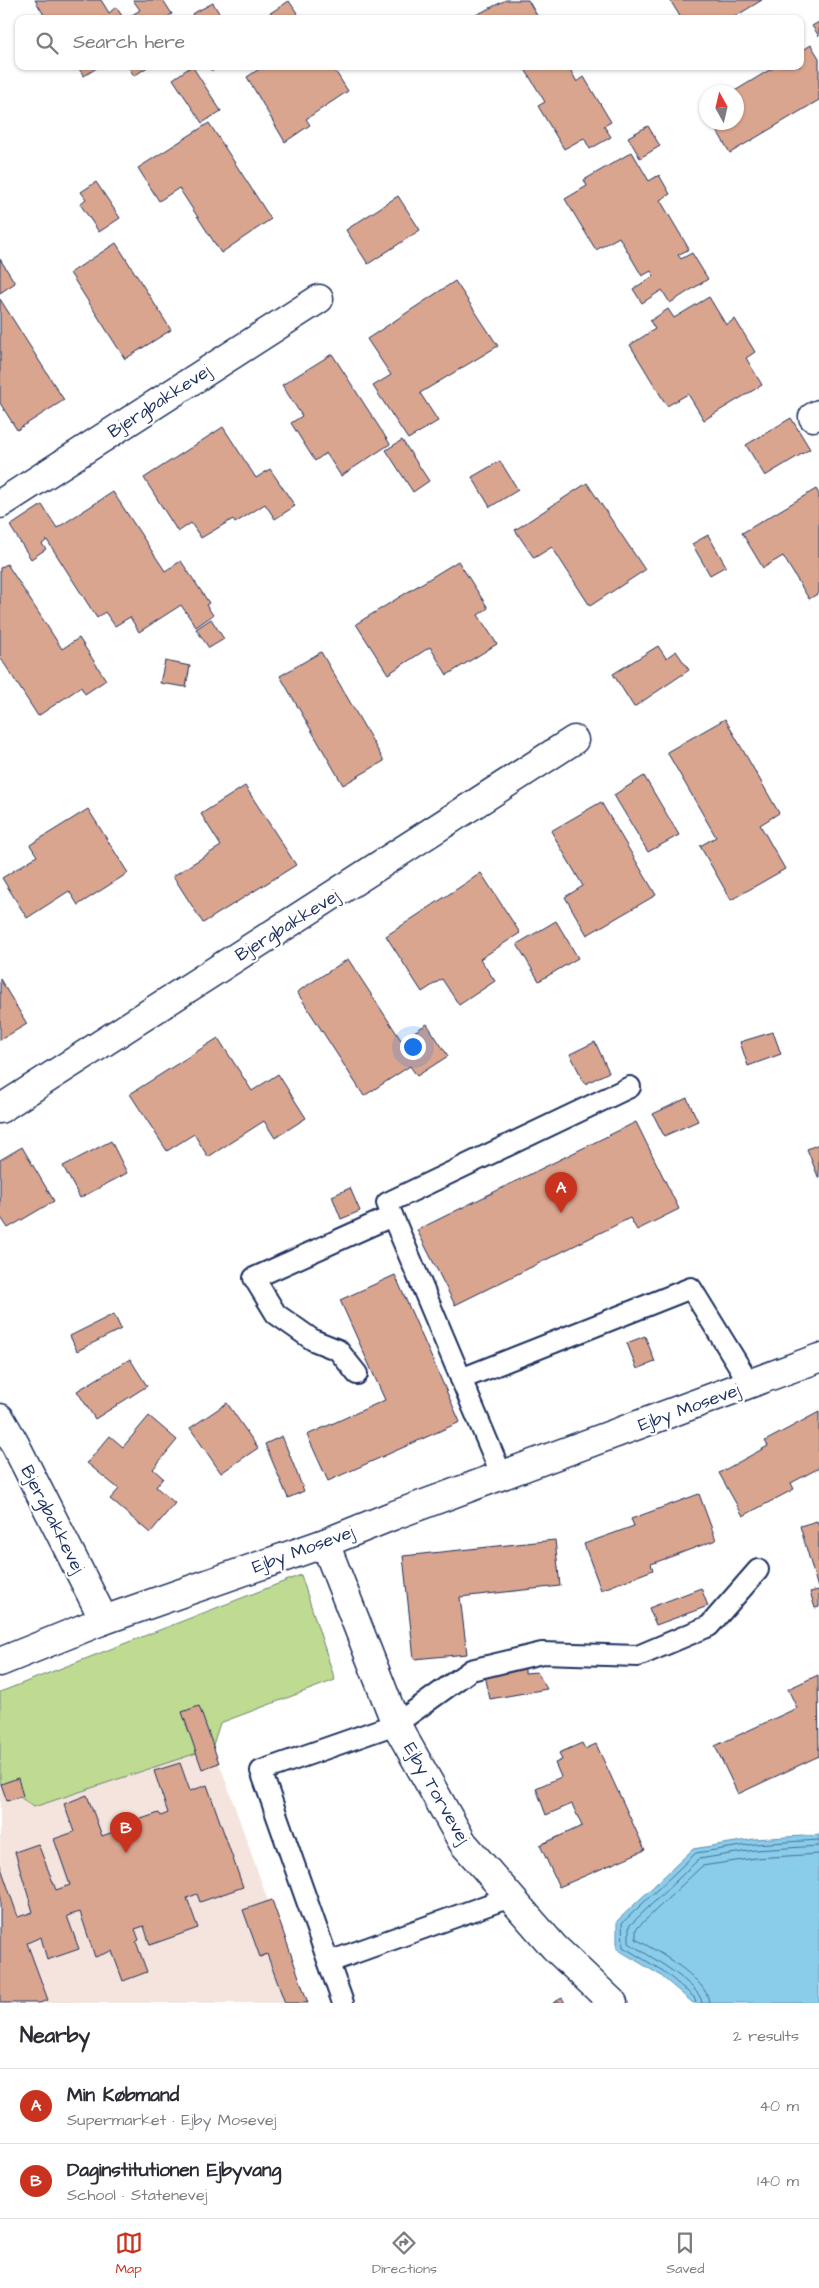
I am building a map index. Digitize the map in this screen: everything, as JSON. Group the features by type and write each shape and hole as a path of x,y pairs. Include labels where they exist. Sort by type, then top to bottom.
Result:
{"street":[{"name":"Bjergbakkevej","path":"0,504 319,298"},
{"name":"Bjergbakkevej","path":"0,1109 574,740"},
{"name":"Ejby Mosevej","path":"0,1662 104,1620 325,1543 819,1358"},
{"name":"Bjergbakkevej","path":"0,1418 104,1620"},
{"name":"Ejby Torvevej","path":"325,1543 396,1724 464,1843 554,1948 613,2003"}],"lane":[{"path":"357,1374 338,1350 313,1340 276,1314 254,1278 630,1087"},
{"path":"389,1209 502,1476"},
{"path":"461,1380 691,1288 750,1384"},
{"path":"343,2003 261,1772 396,1724 471,1670 542,1653 638,1656 709,1626 758,1570"},
{"path":"329,1962 510,1897"}],"shaded area":[{"path":"177,1643 304,2003 0,2003 0,1703"}],"green space":[{"path":"301,1575 335,1680 220,1723 212,1748 34,1807 0,1783 0,1692"}],"water":[{"path":"819,1835 819,2003 693,2003 660,1975 617,1949 617,1921 693,1849 754,1839"}],"building":[{"path":"35,0 101,0 109,13 116,7 121,15 44,15"},
{"path":"133,0 163,0 172,14 132,15 140,10"},
{"path":"506,0 528,0 537,15 476,15"},
{"path":"670,0 762,0 738,15 679,15"},
{"path":"289,1 298,15 267,15"},
{"path":"213,3 220,15 192,15"},
{"path":"819,22 819,36 812,26"},
{"path":"811,45 819,58 819,100 730,153 717,130 744,130 744,85 769,70 804,70 804,49"},
{"path":"80,70 94,70 84,76"},
{"path":"130,70 143,70 134,76"},
{"path":"186,70 195,70 221,111 202,123 173,79"},
{"path":"258,70 335,70 348,91 306,119 310,125 285,142 247,77"},
{"path":"525,70 570,70 577,82 584,77 611,122 604,126 611,137 590,149 584,138 564,149 538,106 545,102"},
{"path":"209,123 271,219 221,253 179,188 159,201 138,168"},
{"path":"648,126 660,146 640,158 628,137"},
{"path":"632,152 649,181 659,175 670,194 660,200 689,249 678,255 681,259 692,253 708,279 670,303 662,290 642,303 633,289 654,276 651,271 642,276 619,237 596,250 565,199 587,186 584,180"},
{"path":"96,182 120,218 99,232 80,204 86,199 81,192"},
{"path":"398,196 420,230 368,264 346,230"},
{"path":"116,243 171,330 125,359 70,273"},
{"path":"0,259 15,283 0,293"},
{"path":"455,281 498,346 420,393 438,421 408,439 373,386 391,375 367,339"},
{"path":"709,297 726,325 735,319 755,352 746,358 762,385 704,420 688,394 667,406 630,345 655,329 650,321 668,309 674,318"},
{"path":"0,299 64,400 17,430 0,403"},
{"path":"332,354 390,444 341,476 326,453 315,461 291,423 302,416 282,385"},
{"path":"791,418 810,449 765,476 746,445"},
{"path":"223,427 256,478 270,469 295,506 275,519 265,504 235,523 233,519 201,538 191,523 178,532 144,478"},
{"path":"402,440 429,481 413,492 386,450"},
{"path":"500,461 518,490 490,507 472,477"},
{"path":"587,483 645,570 590,606 552,547 534,558 515,530"},
{"path":"816,489 819,494 819,593 809,599 783,556 763,568 742,533"},
{"path":"113,492 165,571 181,561 209,603 206,605 213,615 196,627 181,605 139,632 130,617 115,626 105,612 97,618 47,540 42,544 46,549 31,559 10,526 42,505 57,528"},
{"path":"708,535 726,566 710,575 692,544"},
{"path":"458,561 488,608 478,615 497,644 447,675 430,647 388,674 356,624"},
{"path":"7,564 62,649 79,638 106,680 85,694 81,687 38,716 0,657 0,568"},
{"path":"211,619 224,639 209,648 196,629"},
{"path":"658,646 666,658 676,651 689,670 634,707 613,674"},
{"path":"321,652 384,761 343,785 280,676"},
{"path":"165,661 190,666 186,687 160,683"},
{"path":"725,719 779,813 760,825 785,869 731,900 700,846 716,837 667,752"},
{"path":"644,776 679,835 648,852 614,795"},
{"path":"245,786 296,865 203,923 173,876 221,846 201,814"},
{"path":"601,802 656,895 587,935 565,897 583,886 551,831"},
{"path":"88,809 128,873 78,905 69,891 27,918 2,878 37,856 30,845"},
{"path":"481,873 520,933 480,959 495,981 459,1005 442,979 422,992 386,936"},
{"path":"556,921 578,958 539,981 517,944"},
{"path":"348,959 401,1040 427,1024 448,1056 417,1076 410,1066 364,1096 297,992"},
{"path":"0,979 27,1024 0,1040"},
{"path":"773,1032 781,1054 748,1066 740,1042"},
{"path":"218,1038 252,1091 278,1074 306,1118 275,1138 264,1121 208,1157 194,1134 167,1151 130,1094"},
{"path":"595,1042 609,1072 585,1084 570,1054"},
{"path":"687,1098 698,1121 664,1136 653,1114"},
{"path":"636,1122 679,1209 637,1230 630,1218 455,1305 417,1230"},
{"path":"111,1141 127,1173 80,1198 63,1166"},
{"path":"819,1144 819,1179 807,1149"},
{"path":"22,1147 54,1201 8,1228 0,1216 0,1160"},
{"path":"350,1188 360,1211 341,1219 332,1196"},
{"path":"395,1275 460,1422 328,1481 307,1435 385,1400 340,1300"},
{"path":"114,1314 121,1329 77,1351 70,1336"},
{"path":"645,1336 655,1362 637,1369 627,1343"},
{"path":"130,1359 147,1386 95,1419 77,1391"},
{"path":"227,1403 258,1448 221,1473 190,1428"},
{"path":"819,1412 819,1468 791,1483 794,1489 743,1516 719,1473 768,1446 765,1441"},
{"path":"149,1416 177,1440 153,1469 163,1478 156,1487 175,1503 150,1533 110,1499 119,1489 87,1463 110,1436 123,1447"},
{"path":"282,1436 304,1491 288,1498 265,1444"},
{"path":"699,1494 716,1540 651,1564 653,1570 601,1590 584,1544 634,1526 631,1519"},
{"path":"817,1521 819,1527 818,1588 800,1526"},
{"path":"555,1540 560,1586 460,1597 467,1654 414,1659 403,1556"},
{"path":"701,1588 708,1606 656,1625 649,1608"},
{"path":"819,1590 819,1607 815,1608 810,1592"},
{"path":"525,1668 525,1673 537,1672 547,1689 490,1699 485,1675"},
{"path":"818,1675 819,1756 738,1794 715,1746 797,1708 788,1689"},
{"path":"199,1706 219,1763 202,1769 182,1712"},
{"path":"582,1743 585,1749 596,1744 645,1850 559,1887 540,1845 582,1826 572,1804 546,1815 536,1788 561,1777 555,1763 562,1760 559,1753"},
{"path":"180,1763 190,1791 207,1785 243,1887 200,1902 197,1894 187,1898 198,1928 150,1945 144,1926 135,1929 139,1940 136,1942 147,1972 123,1981 112,1951 95,1957 80,1912 67,1916 79,1949 47,1960 41,1937 27,1943 48,2000 40,2003 0,2003 0,1865 18,1917 33,1912 15,1852 38,1844 56,1890 70,1885 54,1839 74,1832 64,1804 87,1795 102,1836 124,1828 123,1825 159,1813 161,1816 168,1813 154,1771"},
{"path":"18,1778 23,1796 7,1801 1,1784"},
{"path":"272,1900 308,2003 285,2003 267,1954 260,1957 243,1910"},
{"path":"562,1998 565,2003 553,2003"}],"place":[{"name":"Min Købmand","path":"561,1213"},
{"name":"Daginstitutionen Ejbyvang","path":"126,1853"}]}
